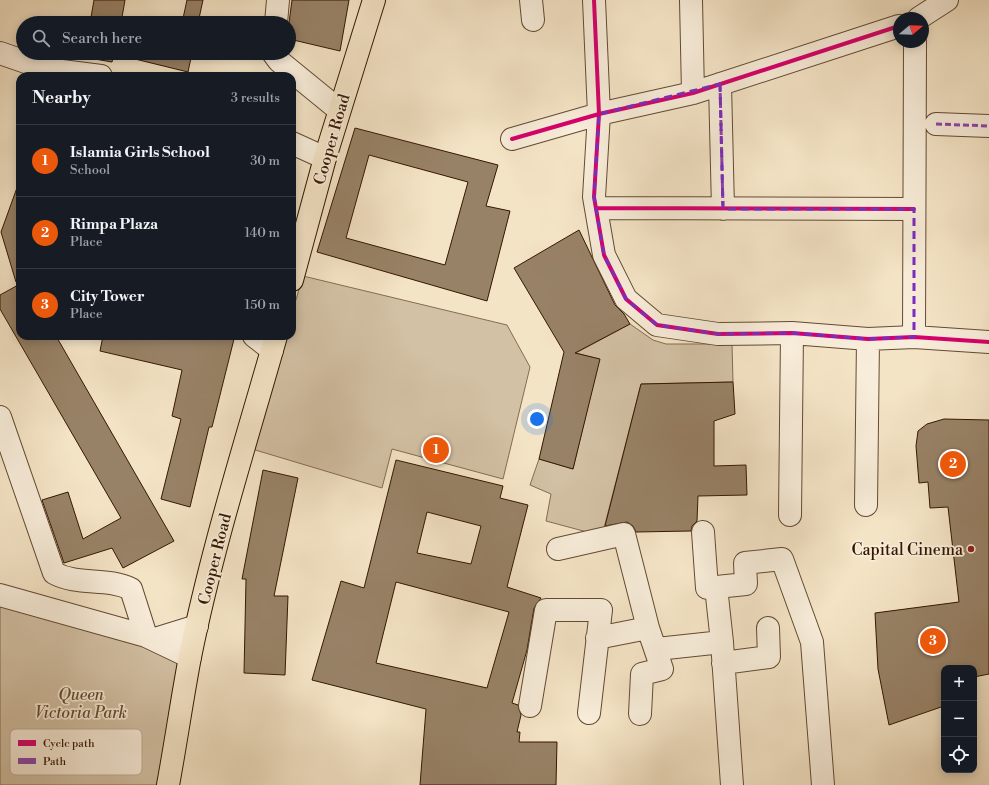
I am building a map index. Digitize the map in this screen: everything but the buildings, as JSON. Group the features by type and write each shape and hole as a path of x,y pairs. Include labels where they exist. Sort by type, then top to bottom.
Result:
{"main road":[{"name":"Cooper Road","path":"296,265 339,110 374,0"},
{"name":"Cooper Road","path":"168,785 190,657 197,626 242,447 274,343"}],"street":[{"path":"277,16 278,0"},
{"path":"594,0 599,114 594,197 604,255 626,299 657,325 718,334 792,333 868,339 914,337 989,342"},
{"path":"691,0 693,93"},
{"path":"928,12 946,0"},
{"path":"512,139 599,114 693,93 893,28"},
{"path":"914,337 915,48"},
{"path":"0,53 16,59"},
{"path":"20,60 46,69 70,72"},
{"path":"279,60 293,72"},
{"path":"296,74 339,110"},
{"path":"720,84 723,209"},
{"path":"936,124 989,126"},
{"path":"296,145 325,158"},
{"path":"596,208 914,209"},
{"path":"790,515 792,333"},
{"path":"866,505 868,339"},
{"path":"0,417 54,573 63,578 120,584 131,589 151,637"},
{"path":"703,532 707,588 746,584 745,563 782,558 812,642 823,785"},
{"path":"558,550 624,534 648,628 657,649 662,669 642,674 640,714"},
{"path":"716,587 732,785"},
{"path":"0,595 151,637 190,657"},
{"path":"530,706 546,610 601,610 589,713"},
{"path":"151,637 197,626"},
{"path":"597,638 648,628"},
{"path":"657,649 722,652 769,657 768,628"}],"highlighted area":[{"path":"720,84 723,209 914,209 914,337 868,339 792,333 718,334 657,325 626,299 604,255 594,197 599,114"}],"green space":[{"path":"303,276 507,325 530,367 503,479 392,449 382,488 252,449 284,340 296,340 296,300"},
{"path":"630,324 653,340 666,344 732,344 733,382 641,384 602,536 546,521 551,494 530,485 539,459 573,469 599,359 576,353"},
{"name":"Queen Victoria Park","path":"0,596 188,650 172,785 0,785"}],"marked path":[{"path":"720,84 723,209"},
{"path":"936,124 989,126"}],"cycle path":[{"path":"594,0 599,114 594,197 604,255 626,299 657,325 718,334 792,333 868,339 914,337 989,342"},
{"path":"512,139 599,114 693,93 893,28"},
{"path":"596,208 914,209"}],"place":[{"name":"Islamia Girls School","path":"436,450"},
{"name":"Rimpa Plaza","path":"953,464"},
{"name":"Capital Cinema","path":"971,549"},
{"name":"City Tower","path":"933,641"}]}
